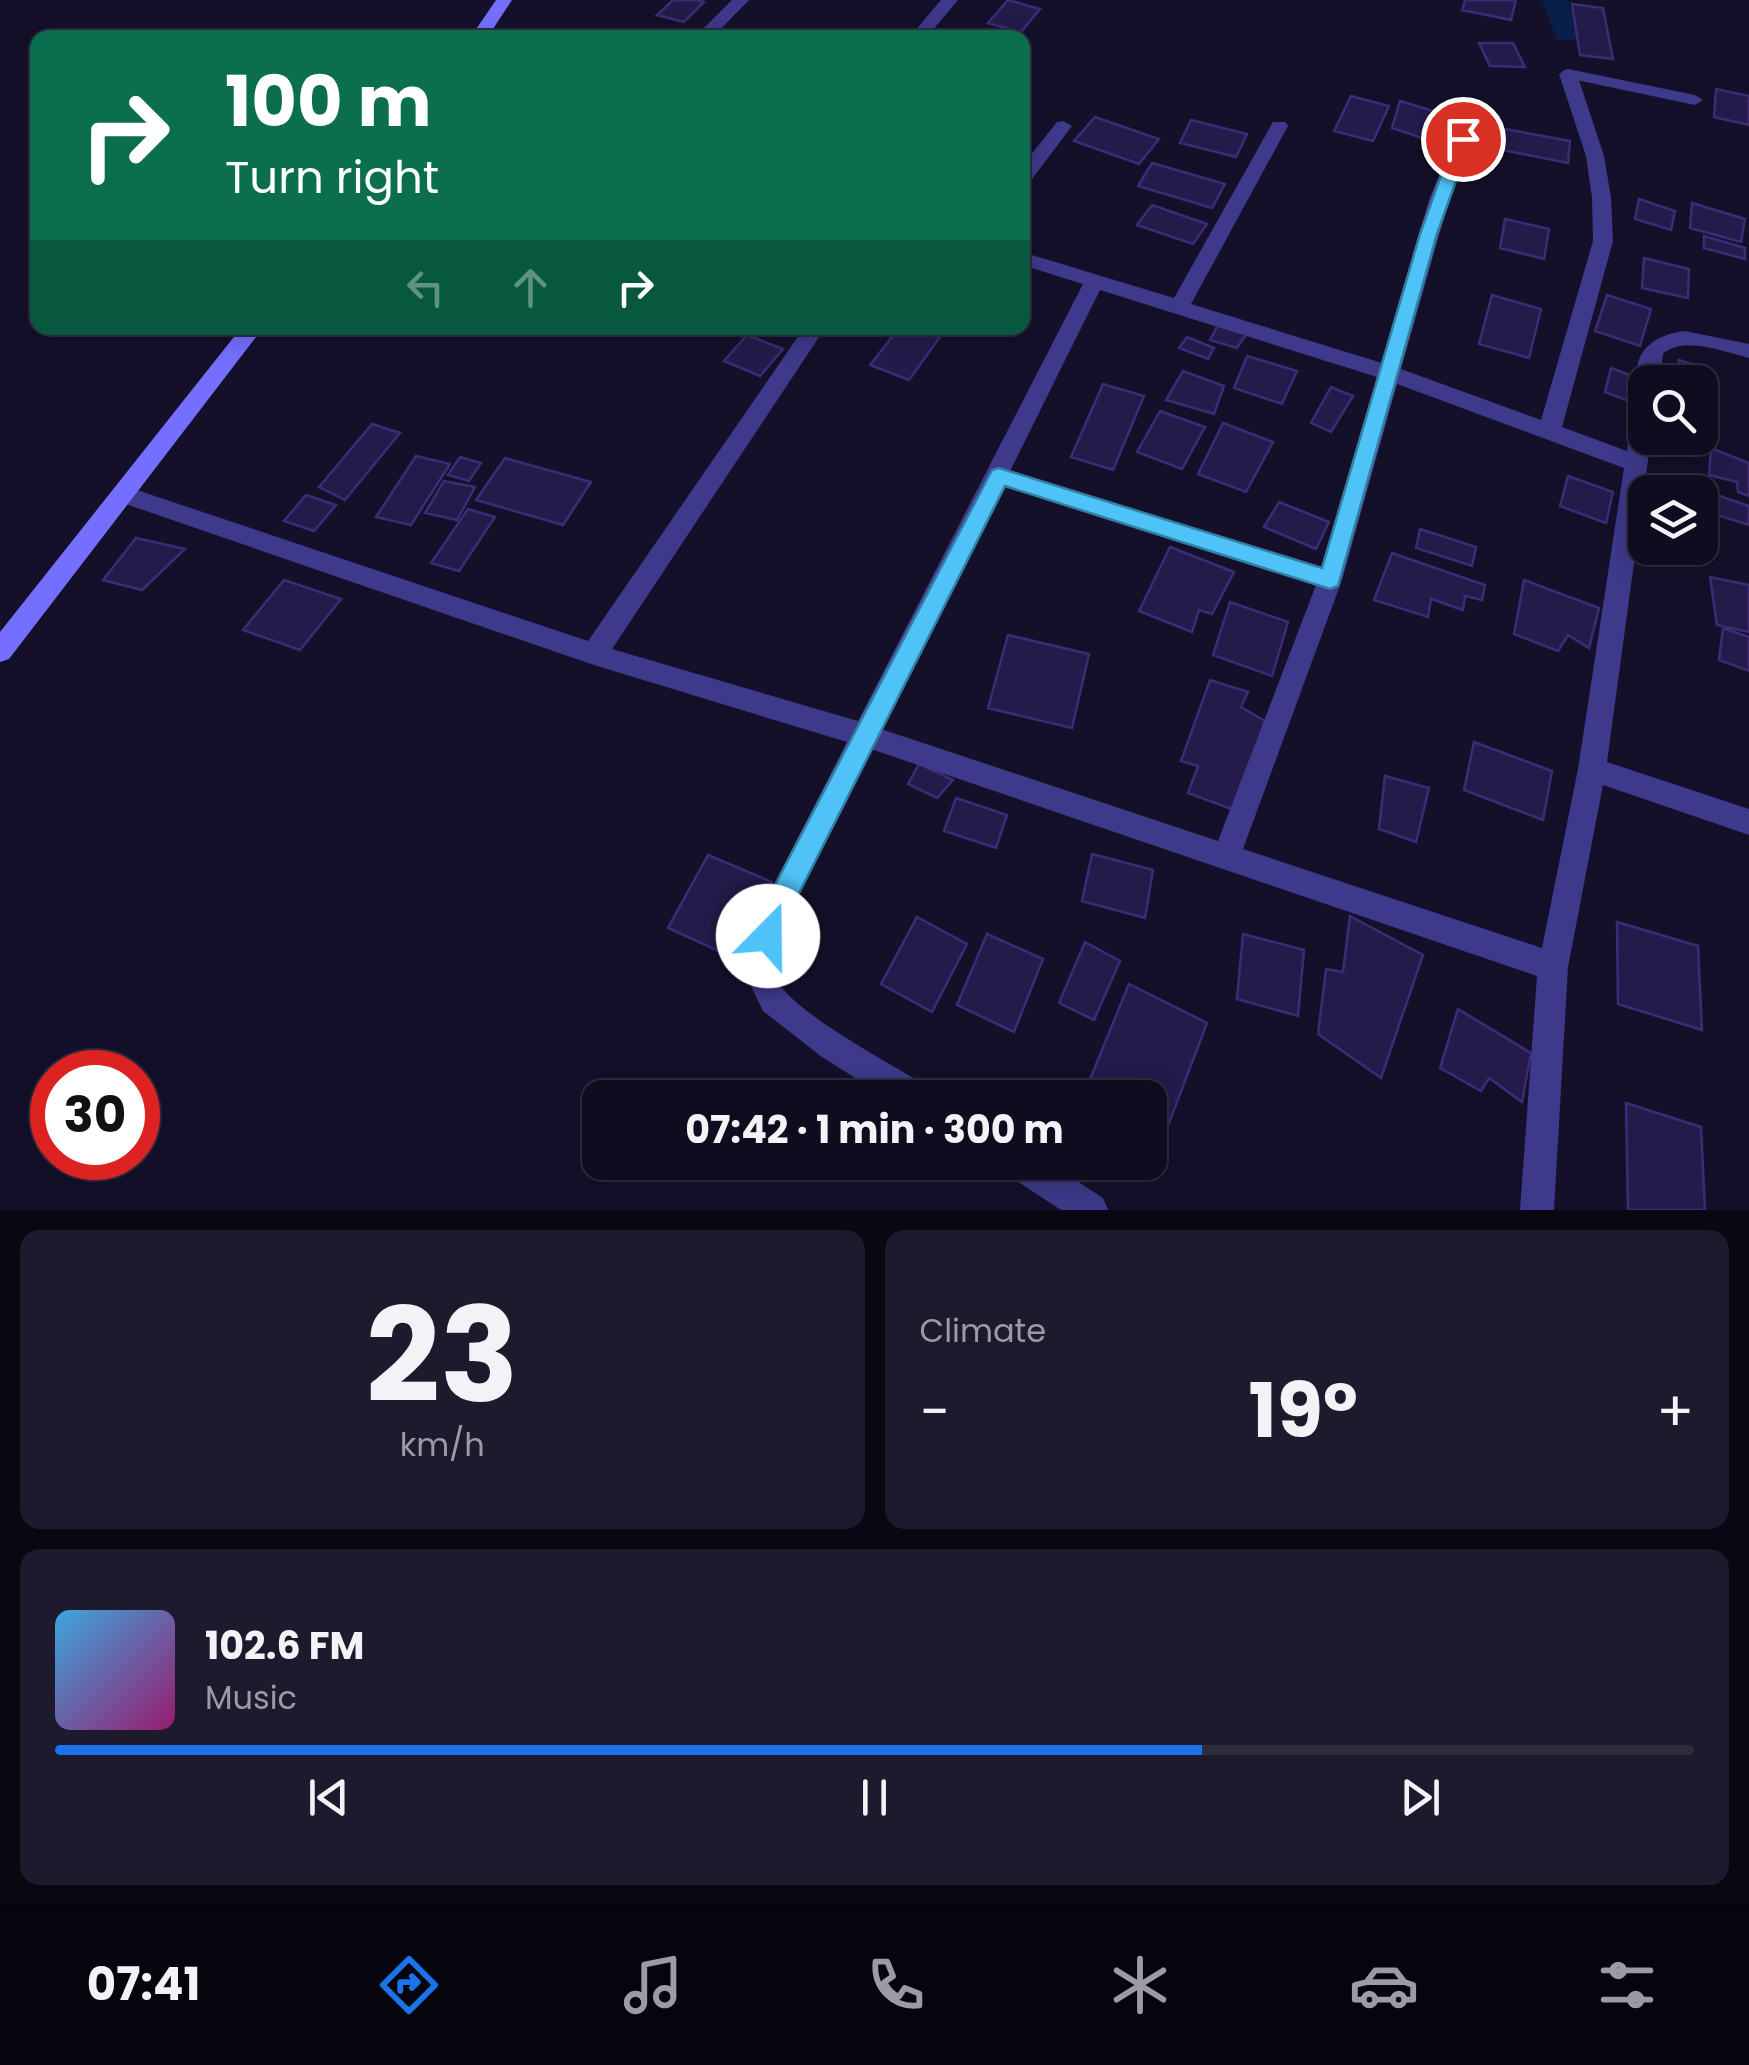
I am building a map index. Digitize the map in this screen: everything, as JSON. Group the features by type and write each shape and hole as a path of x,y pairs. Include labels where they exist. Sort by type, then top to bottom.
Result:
{"main road":[{"path":"483,30 504,0"},
{"path":"0,651 247,335"}],"street":[{"path":"710,30 741,0"},
{"path":"924,30 950,0"},
{"path":"1550,432 1603,241 1599,167 1588,122 1568,74"},
{"path":"1227,855 1330,580 1439,200 1475,108"},
{"path":"1030,169 1064,126"},
{"path":"1178,306 1279,126"},
{"path":"1030,260 1387,372 1635,463"},
{"path":"889,1080 784,1011 765,989 760,960 775,912 1095,280"},
{"path":"594,654 810,335"},
{"path":"1650,365 1652,353 1661,343 1689,338 1749,351"},
{"path":"1537,1210 1553,967 1592,770 1636,455"},
{"path":"999,476 1330,580"},
{"path":"122,494 594,654 864,735 1553,967"},
{"path":"1592,770 1749,822"},
{"path":"1045,1180 1091,1210"}],"lane":[{"path":"1568,74 1695,100"}],"building":[{"path":"673,0 704,2 684,22 657,15"},
{"path":"1008,0 1040,9 1023,30 988,23"},
{"path":"1465,0 1516,0 1511,20 1462,10"},
{"path":"1572,4 1603,8 1613,59 1580,55"},
{"path":"1479,43 1513,43 1525,67 1490,66"},
{"path":"1716,89 1749,96 1749,125 1714,117"},
{"path":"1351,96 1389,106 1373,141 1334,131"},
{"path":"1400,101 1443,114 1431,141 1392,128"},
{"path":"1095,117 1159,139 1139,164 1074,141"},
{"path":"1191,120 1247,134 1236,157 1180,143"},
{"path":"1500,128 1570,141 1568,163 1497,149"},
{"path":"1152,163 1225,184 1212,208 1138,186"},
{"path":"1639,199 1675,211 1671,230 1635,219"},
{"path":"1692,203 1745,219 1741,242 1690,228"},
{"path":"1152,205 1207,224 1193,244 1137,225"},
{"path":"1505,219 1549,229 1544,259 1500,248"},
{"path":"1704,236 1745,248 1745,259 1704,248"},
{"path":"1644,258 1689,269 1688,298 1642,288"},
{"path":"1492,295 1541,309 1529,358 1479,344"},
{"path":"1607,295 1651,309 1640,346 1595,331"},
{"path":"1218,325 1247,333 1237,348 1210,340"},
{"path":"747,335 783,349 760,376 724,361"},
{"path":"894,335 941,335 909,380 870,365"},
{"path":"1187,337 1214,348 1208,359 1179,348"},
{"path":"1247,356 1297,371 1282,404 1234,388"},
{"path":"1611,368 1628,374 1628,401 1605,392"},
{"path":"1183,371 1224,386 1214,414 1166,400"},
{"path":"1103,384 1144,396 1113,470 1071,457"},
{"path":"1331,387 1353,396 1331,432 1311,423"},
{"path":"1160,411 1205,427 1182,469 1137,452"},
{"path":"1223,423 1273,442 1246,492 1198,474"},
{"path":"372,424 400,433 345,500 319,487"},
{"path":"1718,451 1749,463 1749,496 1738,492 1737,482 1709,475 1710,455 1718,455"},
{"path":"416,456 450,464 411,525 376,517"},
{"path":"460,457 481,463 469,481 448,475"},
{"path":"505,458 591,482 563,525 476,500"},
{"path":"1568,476 1613,492 1606,523 1560,506"},
{"path":"444,481 475,487 457,520 425,513"},
{"path":"306,495 336,505 314,531 284,521"},
{"path":"1718,495 1749,506 1749,525 1718,515"},
{"path":"1279,502 1329,522 1316,549 1264,527"},
{"path":"468,509 495,517 459,571 431,563"},
{"path":"1420,529 1476,547 1472,566 1416,548"},
{"path":"136,538 185,549 142,590 103,580"},
{"path":"1170,547 1234,572 1212,614 1199,610 1192,632 1139,611"},
{"path":"1392,553 1485,585 1482,600 1465,596 1463,610 1431,599 1428,617 1374,600"},
{"path":"1710,577 1749,585 1749,632 1717,625"},
{"path":"284,580 341,599 300,650 243,630"},
{"path":"1524,580 1599,608 1589,648 1568,635 1558,651 1514,634"},
{"path":"1230,602 1288,622 1272,676 1213,655"},
{"path":"1723,628 1749,637 1749,671 1719,660"},
{"path":"1008,635 1089,654 1072,728 988,708"},
{"path":"1210,680 1248,692 1241,707 1265,721 1237,811 1188,793 1198,766 1181,761"},
{"path":"1474,742 1552,771 1543,820 1464,790"},
{"path":"919,764 953,780 937,798 908,784"},
{"path":"1385,776 1429,788 1416,842 1379,829"},
{"path":"956,798 1007,815 996,848 944,831"},
{"path":"1092,854 1153,870 1145,918 1082,901"},
{"path":"708,855 772,882 734,958 668,928"},
{"path":"1350,916 1423,955 1381,1078 1318,1034 1326,969 1343,972"},
{"path":"917,917 967,944 932,1012 881,984"},
{"path":"1617,922 1698,946 1702,1030 1618,1004"},
{"path":"987,934 1043,959 1014,1032 957,1005"},
{"path":"1243,934 1304,950 1298,1016 1237,999"},
{"path":"1085,942 1120,961 1094,1020 1059,1003"},
{"path":"1129,984 1207,1023 1167,1128 1167,1080 1090,1080"},
{"path":"1458,1009 1531,1053 1522,1102 1489,1078 1481,1091 1440,1068"},
{"path":"1626,1103 1701,1127 1705,1210 1628,1210"}],"waterway":[{"path":"1555,0 1566,34"}],"route":[{"path":"768,936 775,912 999,476 1330,580 1428,234 1463,139"}]}
